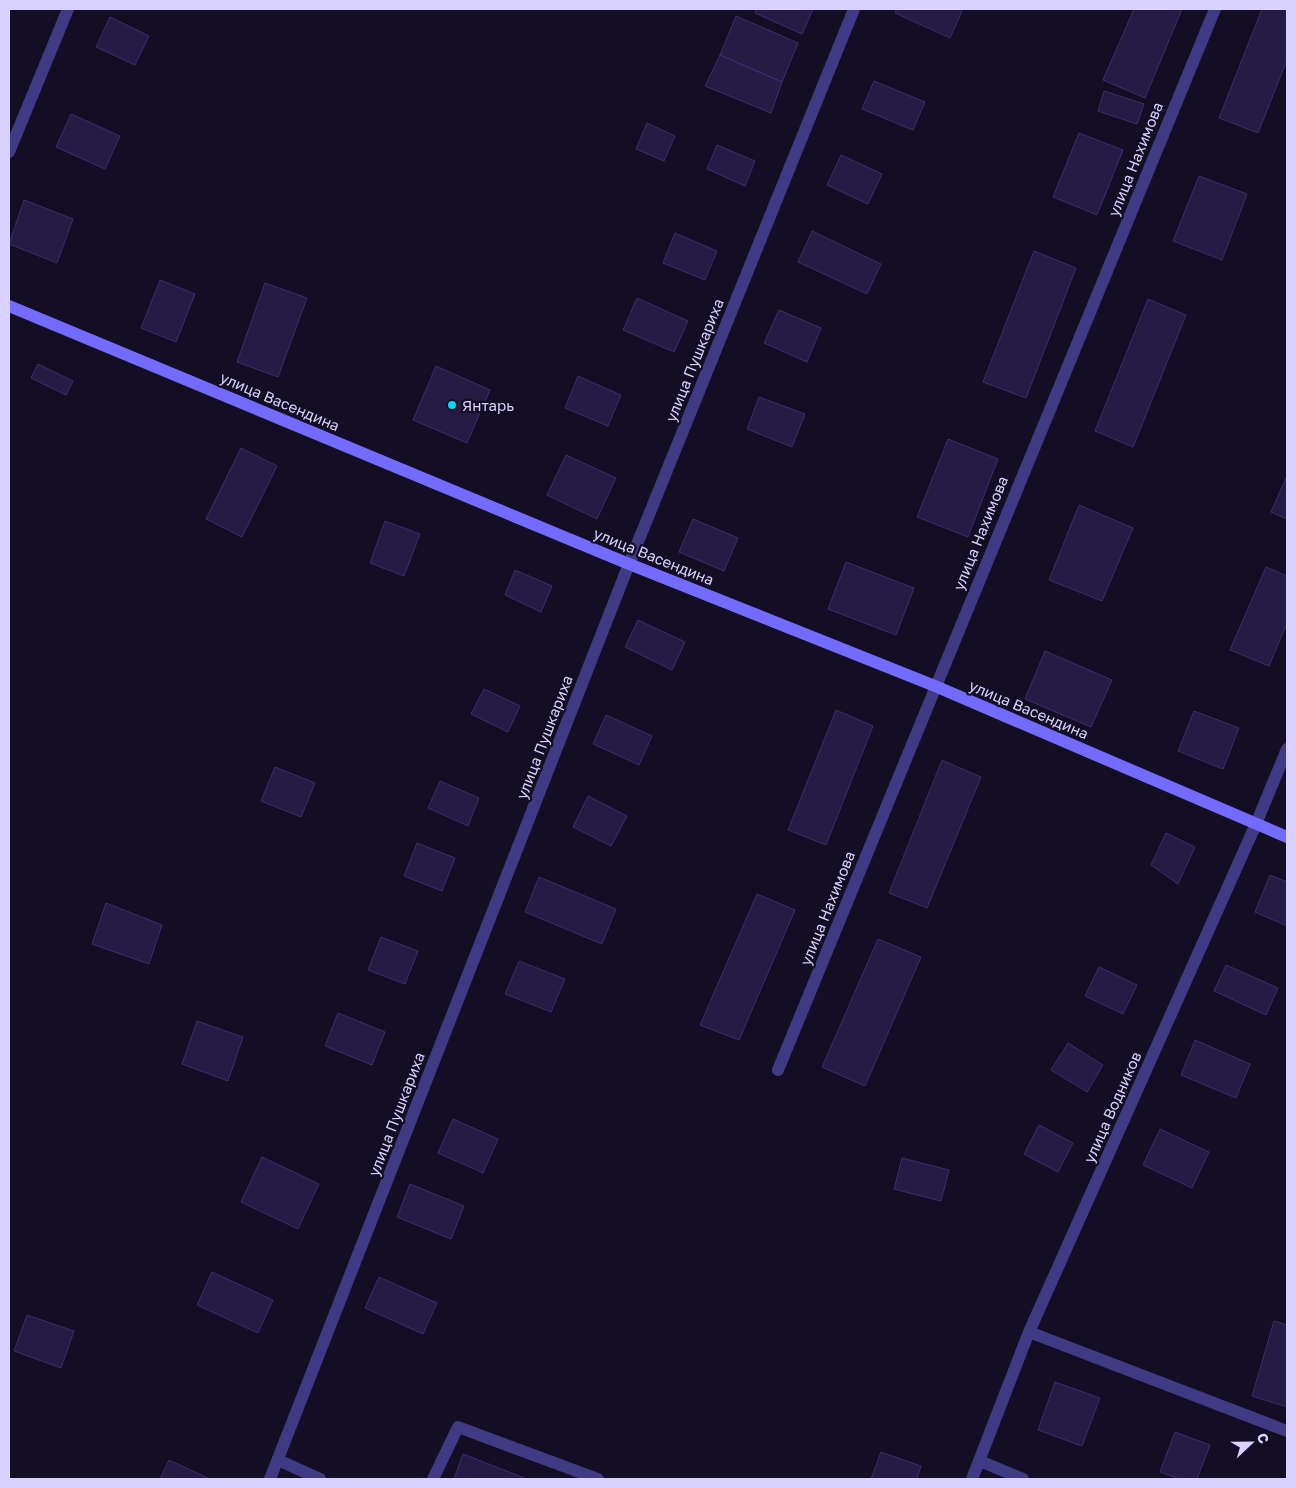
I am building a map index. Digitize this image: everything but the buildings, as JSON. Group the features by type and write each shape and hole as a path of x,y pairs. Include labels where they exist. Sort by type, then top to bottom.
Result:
{"street":[{"path":"9,152 68,9"},
{"name":"улица Пушкариха","path":"270,1479 629,564 854,9"},
{"name":"улица Нахимова","path":"778,1070 934,686 1215,9"},
{"name":"улица Васендина","path":"9,306 629,564 934,686 1287,837"},
{"name":"улица Водников","path":"972,1479 1029,1332 1256,824 1287,749"},
{"path":"1029,1332 1287,1431"},
{"path":"433,1479 458,1427 598,1479"},
{"path":"278,1460 320,1479"},
{"path":"980,1461 1023,1479"}],"place":[{"name":"Янтарь","path":"452,405"}]}
